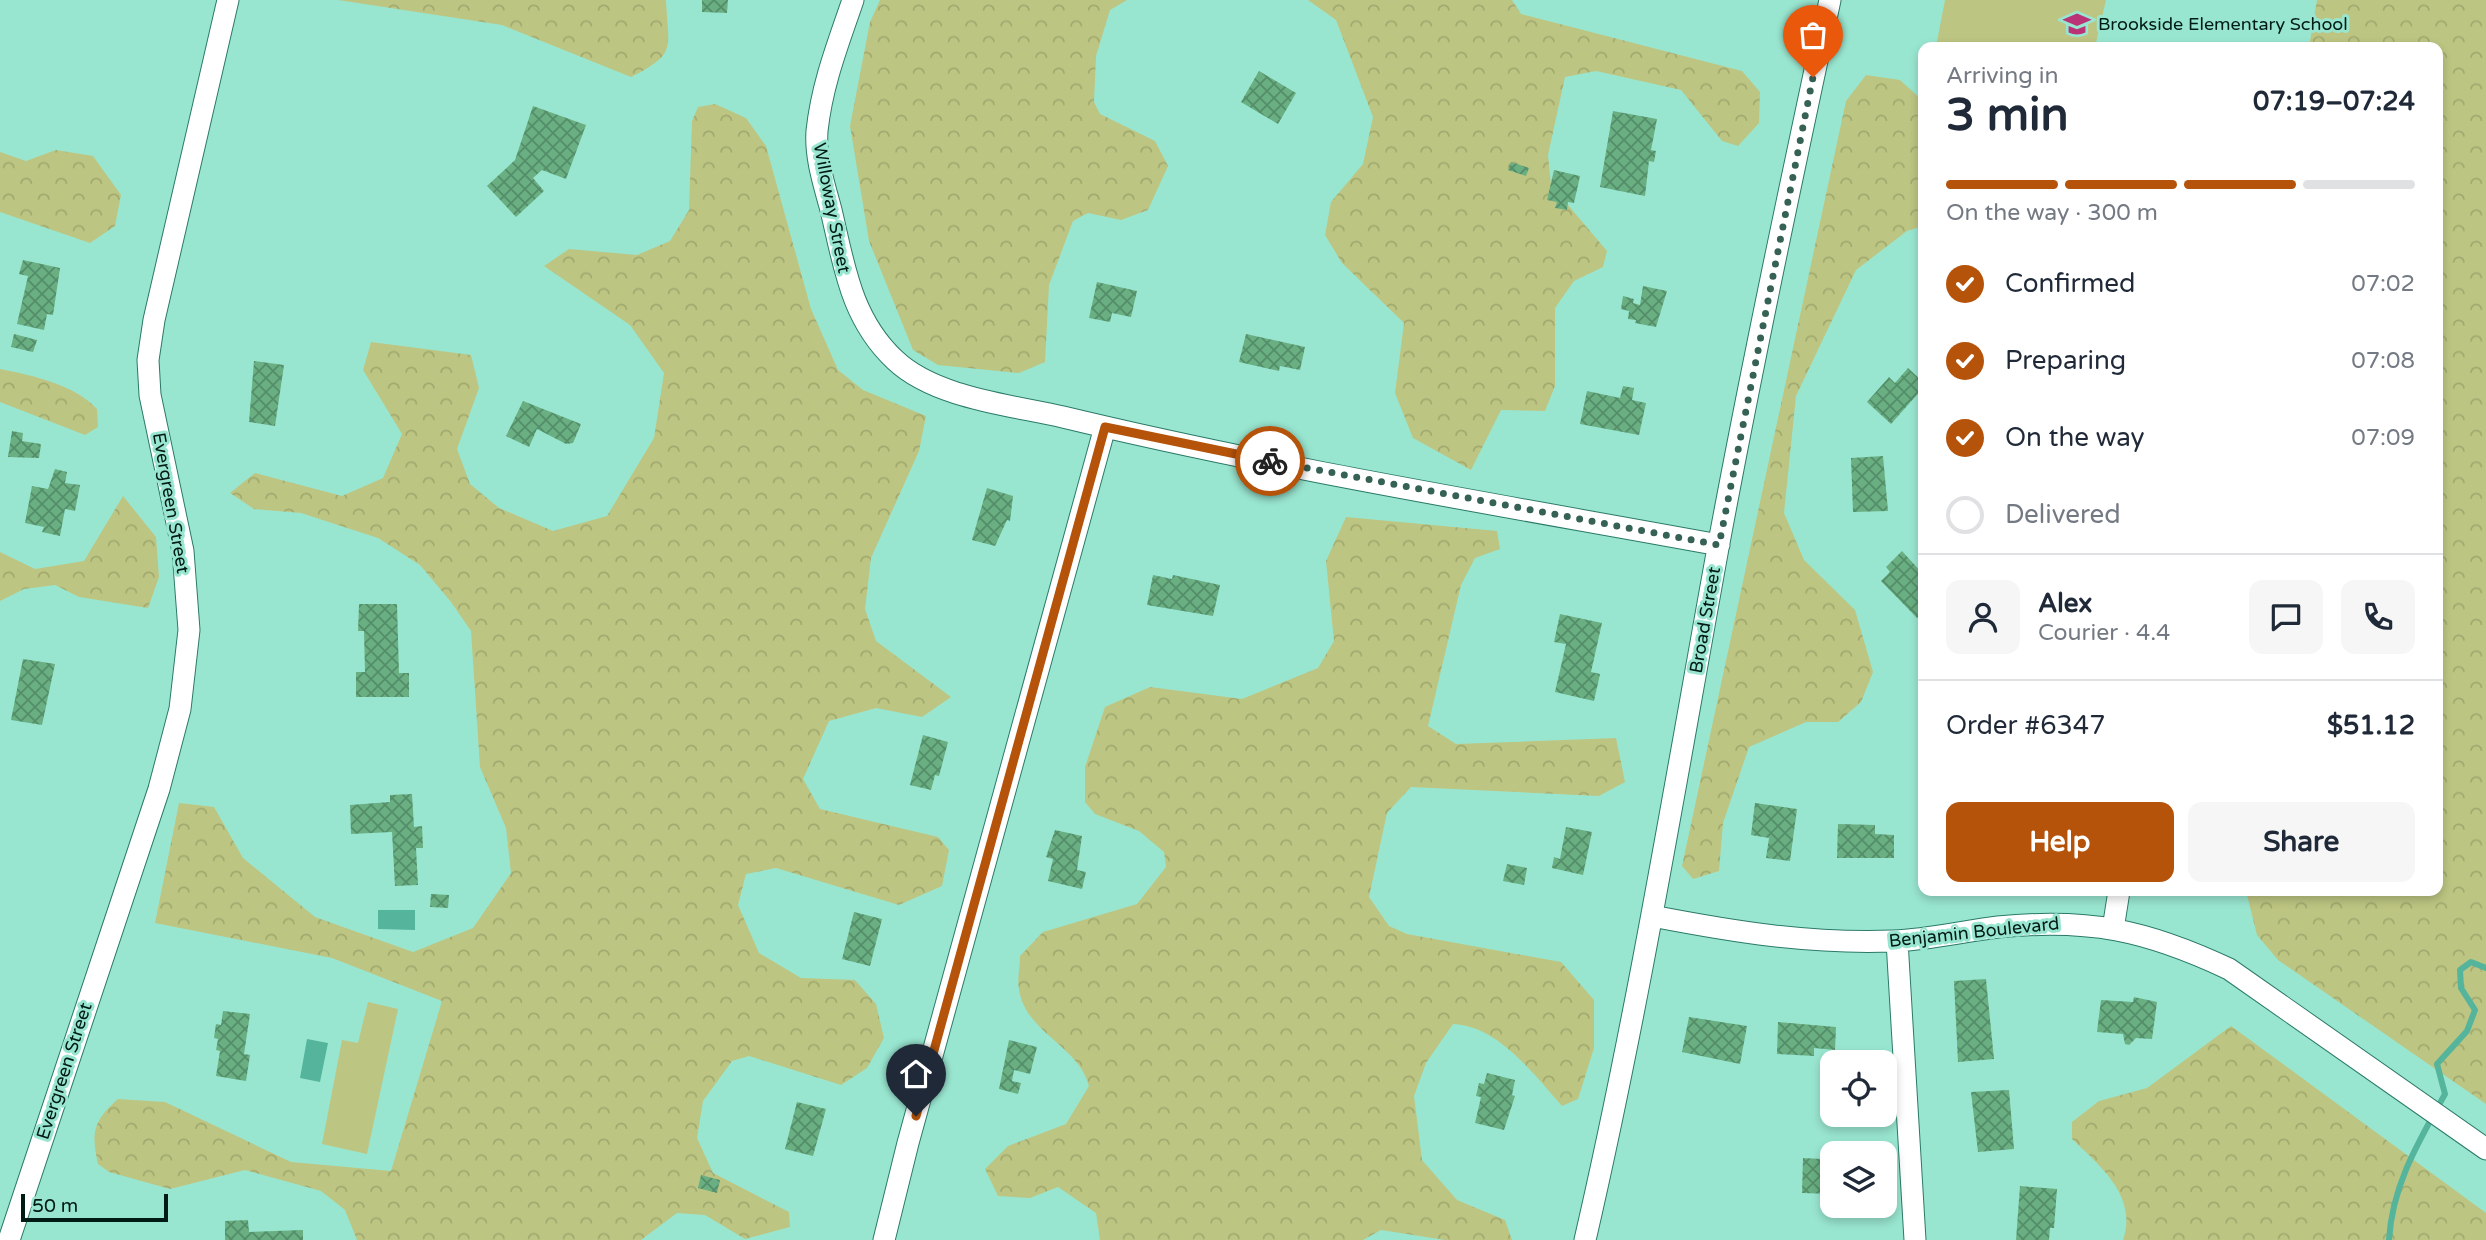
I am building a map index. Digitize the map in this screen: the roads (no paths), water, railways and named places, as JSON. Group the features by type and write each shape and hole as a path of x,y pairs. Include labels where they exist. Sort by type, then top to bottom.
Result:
{"street":[{"name":"Evergreen Street","path":"9,1240 159,789 180,709 189,630 183,551 150,395 148,360 154,320 228,0"},
{"name":"Willoway Street","path":"853,0 833,52 822,96 817,135 820,167 847,285 861,315 875,338 897,362 934,386 1105,427 1364,480 1719,545"},
{"name":"Broad Street","path":"1584,1240 1652,916 1719,545 1790,184 1830,0"},
{"path":"884,1240 908,1143 1105,427"},
{"path":"2113,929 2118,896"},
{"name":"Benjamin Boulevard","path":"1652,916 1773,938 1821,942 1897,941 1998,927 2068,922 2113,929 2182,947 2229,969 2486,1150"},
{"path":"1897,941 1915,1240"}],"waterway":[{"path":"2389,1240 2401,1182 2445,1094 2437,1064 2467,1031 2475,1010 2461,988 2460,970 2471,962 2486,968"}],"place":[{"name":"Brookside Elementary School","path":"2077,24"}]}
